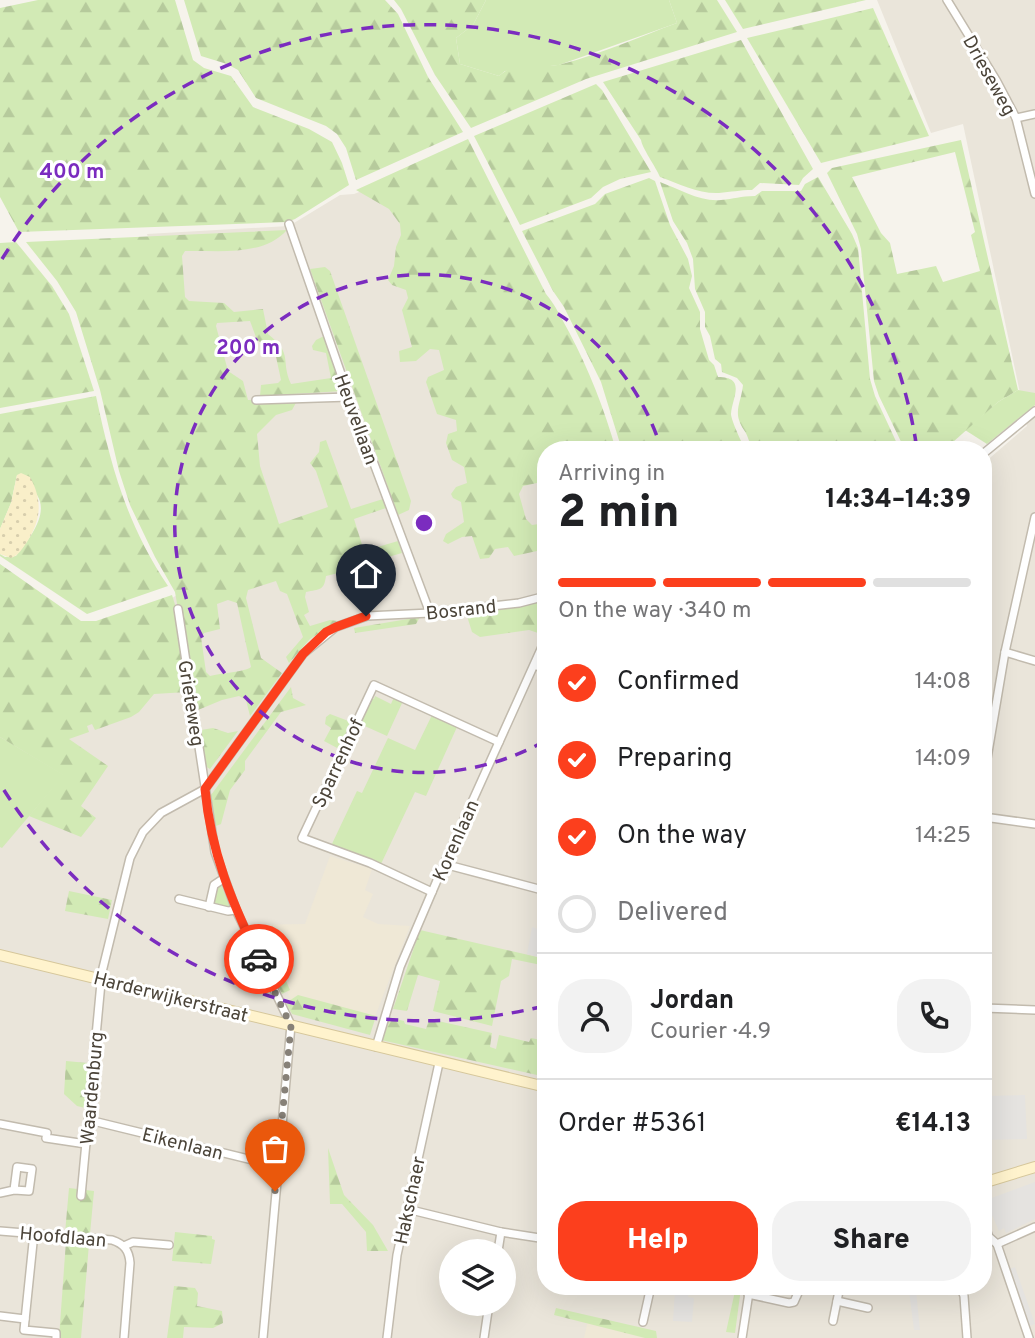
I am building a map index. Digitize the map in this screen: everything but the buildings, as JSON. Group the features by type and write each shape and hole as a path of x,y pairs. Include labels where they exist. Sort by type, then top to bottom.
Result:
{"main road":[{"name":"Harderwijkerstraat","path":"0,955 537,1085"},
{"path":"992,1180 1035,1167"}],"street":[{"name":"Drieseweg","path":"947,0 1016,118 1035,194"},
{"path":"1016,118 1035,114"},
{"name":"Heuvellaan","path":"289,224 349,397 430,613"},
{"path":"256,400 349,397"},
{"path":"992,446 1035,411"},
{"path":"992,719 1035,517"},
{"name":"Bosrand","path":"205,789 303,654 326,632 366,616 430,613 519,603 537,598"},
{"name":"Grieteweg","path":"178,609 212,842 236,910 291,1026"},
{"path":"1005,652 1035,661"},
{"name":"Korenlaan","path":"376,1047 400,967 537,661"},
{"name":"Sparrenhof","path":"432,892 370,863 302,838 374,685 499,742"},
{"name":"Waardenburg","path":"82,1196 101,980 130,858 143,832 161,813 205,789"},
{"path":"992,818 1035,824"},
{"path":"444,864 537,888"},
{"path":"209,907 214,886 223,879"},
{"path":"179,899 228,911 236,910"},
{"path":"992,1008 1035,1010"},
{"path":"263,1338 291,1026"},
{"name":"Hakschaer","path":"387,1338 397,1255 439,1063"},
{"name":"Eikenlaan","path":"89,1120 277,1167"},
{"path":"0,1124 47,1133 46,1138 86,1144"},
{"path":"0,1193 14,1189"},
{"path":"407,1209 501,1232 537,1238"},
{"path":"997,1244 1035,1227"},
{"name":"Hoofdlaan","path":"0,1231 112,1240 124,1246 130,1256 124,1338"},
{"path":"500,1239 501,1232"},
{"path":"34,1233 24,1330 56,1334 56,1338"},
{"path":"992,1240 997,1244 1029,1338"},
{"name":"Hoofdlaan","path":"124,1246 133,1242 169,1245"},
{"path":"643,1322 649,1295"},
{"path":"742,1338 748,1295"},
{"path":"764,1295 789,1303 797,1299 798,1295"},
{"path":"832,1321 838,1295"},
{"path":"963,1295 967,1338"},
{"path":"837,1300 867,1308"},
{"path":"0,1316 25,1319"},
{"path":"484,1338 487,1316"}],"shaded area":[{"path":"877,0 1035,0 1035,1338 0,1338 0,568 79,624 93,625 172,598 196,584 203,404 147,234 289,226 340,195 354,194 416,170 542,441 537,441 537,1295 992,1295 992,456 1027,426 963,124 931,133"},
{"path":"330,856 372,869 365,890 373,894 363,917 378,924 410,926 371,1027 294,1007 256,925 305,924"},
{"path":"532,927 537,929 537,957 527,954"},
{"path":"1025,1095 1027,1139 992,1140 992,1096"},
{"path":"1035,1182 1035,1219 1006,1233 1004,1228 999,1231 992,1215 992,1198"},
{"path":"1015,1267 1035,1324 1029,1326 1009,1269"},
{"path":"675,1295 688,1295 694,1298 692,1322 673,1321"},
{"path":"910,1295 916,1295 920,1330 914,1330"},
{"path":"589,1316 651,1338 584,1338"}],"green space":[{"path":"38,0 175,0 193,60 204,68 231,76 253,107 309,129 332,142 349,185 287,222 19,232 0,197 0,8"},
{"path":"184,0 385,0 398,14 428,77 463,132 356,180 346,148 337,134 326,126 256,98 238,70 201,56"},
{"path":"394,0 486,0 473,25 456,38 460,64 499,76 514,67 554,66 577,60 677,23 669,0 717,0 737,32 586,79 471,128 435,75"},
{"path":"486,0 669,0 677,23 559,65 505,71 499,76 460,64 456,38 473,25"},
{"path":"725,0 866,0 743,29"},
{"path":"873,8 929,136 821,163 747,38"},
{"path":"741,40 813,169 799,185 760,183 752,190 719,193 697,190 660,177 641,140 603,82"},
{"path":"596,84 651,172 620,179 603,187 591,198 520,225 474,136"},
{"path":"468,139 546,294 569,332 601,404 613,441 537,441 537,483 523,486 519,494 526,519 532,525 537,524 537,551 514,556 508,547 495,549 489,558 480,559 472,536 462,537 448,544 443,541 446,534 464,522 461,502 451,494 456,487 467,483 464,467 452,460 446,443 448,434 457,431 456,420 437,414 426,382 428,377 444,370 439,350 430,349 416,361 400,362 399,351 412,347 402,310 408,298 406,290 392,285 388,280 401,235 400,224 389,209 356,190"},
{"path":"961,140 1018,390 998,402 954,441 901,441 879,396 874,381 861,249 857,234 827,173 832,168","holes":["955,152 975,232 971,235 980,271 943,282 936,266 897,274 890,243 881,233 852,177"]},
{"path":"818,177 858,248 870,379 896,441 749,441 738,418 743,385 737,378 722,372 721,364 715,359 705,327 705,312 695,289 693,259 687,243 673,221 660,182 697,197 713,200 755,196 762,191 801,191 805,184"},
{"path":"649,178 655,181 670,225 688,259 692,276 689,288 700,312 700,329 709,360 718,377 727,378 735,384 731,414 742,441 619,441 601,382 522,231 595,204 605,194"},
{"path":"287,230 266,245 253,248 185,251 182,256 185,297 189,301 224,303 234,312 263,309 268,334 284,353 291,384 331,378 326,353 313,350 312,346 324,336 343,391 260,396 261,385 278,383 281,380 275,352 257,340 250,321 217,323 216,326 228,371 243,381 248,400 298,399 292,410 276,415 257,434 260,466 279,524 328,507 316,471 310,463 319,452 320,442 326,440 351,509 383,499 386,508 354,519 364,551 398,541 402,553 371,562 372,572 360,575 355,569 326,576 320,588 306,592 309,612 304,615 310,626 330,620 337,621 310,639 289,663 286,657 303,637 287,594 280,591 276,581 248,590 246,598 261,658 282,673 250,716 246,700 239,696 198,710 192,691 175,592 130,505 76,312 57,281 26,242","holes":["228,600 237,603 251,667 210,676 206,672 201,637 204,633 220,629 217,604"]},
{"path":"16,242 52,286 69,314 94,391 0,408 0,243"},
{"path":"325,267 330,271 411,501 409,510 398,515 310,269"},
{"path":"1018,390 1035,393 1035,405 991,441 982,441 965,430 998,402"},
{"path":"96,396 122,495 142,541 168,586 87,614 0,556 16,556 36,527 41,511 37,495 17,475 11,503 0,529 0,414"},
{"path":"0,564 81,621 96,621 172,595 177,611 187,692 154,694 139,712 131,717 95,730 92,724 87,726 89,732 69,739 108,766 81,806 96,818 81,837 29,816 63,775 0,737"},
{"path":"537,602 537,633 529,630 480,637 472,632 466,613"},
{"path":"420,617 416,624 355,633 354,628"},
{"path":"291,687 293,698 306,705 281,712 245,761 245,770 230,790 221,824 216,826 211,795"},
{"path":"375,696 391,704 394,697 403,701 387,736 358,723 370,697 374,699"},
{"path":"330,714 351,722 339,749 324,741 331,728 325,724 326,717"},
{"path":"432,715 457,727 426,796 415,792 381,864 331,846 357,791 362,793 388,738 415,750"},
{"path":"213,728 228,733 238,731 210,769 205,766 201,730"},
{"path":"0,737 64,775 2,848 0,847"},
{"path":"221,884 230,908 214,903 215,889"},
{"path":"69,891 112,900 108,919 65,911"},
{"path":"266,926 290,990 282,994 249,928"},
{"path":"420,930 537,957 537,964 512,959 509,976 501,981 492,1026 433,1011 440,981 418,975 407,1011 393,1009"},
{"path":"298,995 376,1016 370,1035 292,1014 286,1003"},
{"path":"388,1017 426,1029 429,1019 492,1033 490,1047 496,1049 499,1035 529,1042 531,1038 537,1039 537,1075 381,1040"},
{"path":"66,1061 88,1063 85,1108 77,1106 64,1094"},
{"path":"328,1148 344,1195 373,1225 388,1251 367,1251 366,1232 342,1204 330,1204"},
{"path":"69,1188 94,1191 90,1234 65,1233"},
{"path":"175,1232 212,1236 215,1240 211,1264 172,1261"},
{"path":"66,1241 89,1244 81,1338 59,1338"},
{"path":"174,1286 195,1288 198,1293 197,1306 222,1311 223,1323 213,1328 184,1327 183,1338 167,1338"},
{"path":"734,1295 740,1295 735,1333 726,1332"},
{"path":"556,1308 656,1331 657,1338 645,1338 554,1315"}],"sand":[{"path":"21,473 30,477 37,494 39,510 27,542 11,558 0,554 0,529 11,503 17,475"}],"way so far":[{"path":"259,959 291,1026 275,1191"}],"route":[{"path":"259,959 223,879 212,842 205,789 303,654 326,632 366,616"}]}
